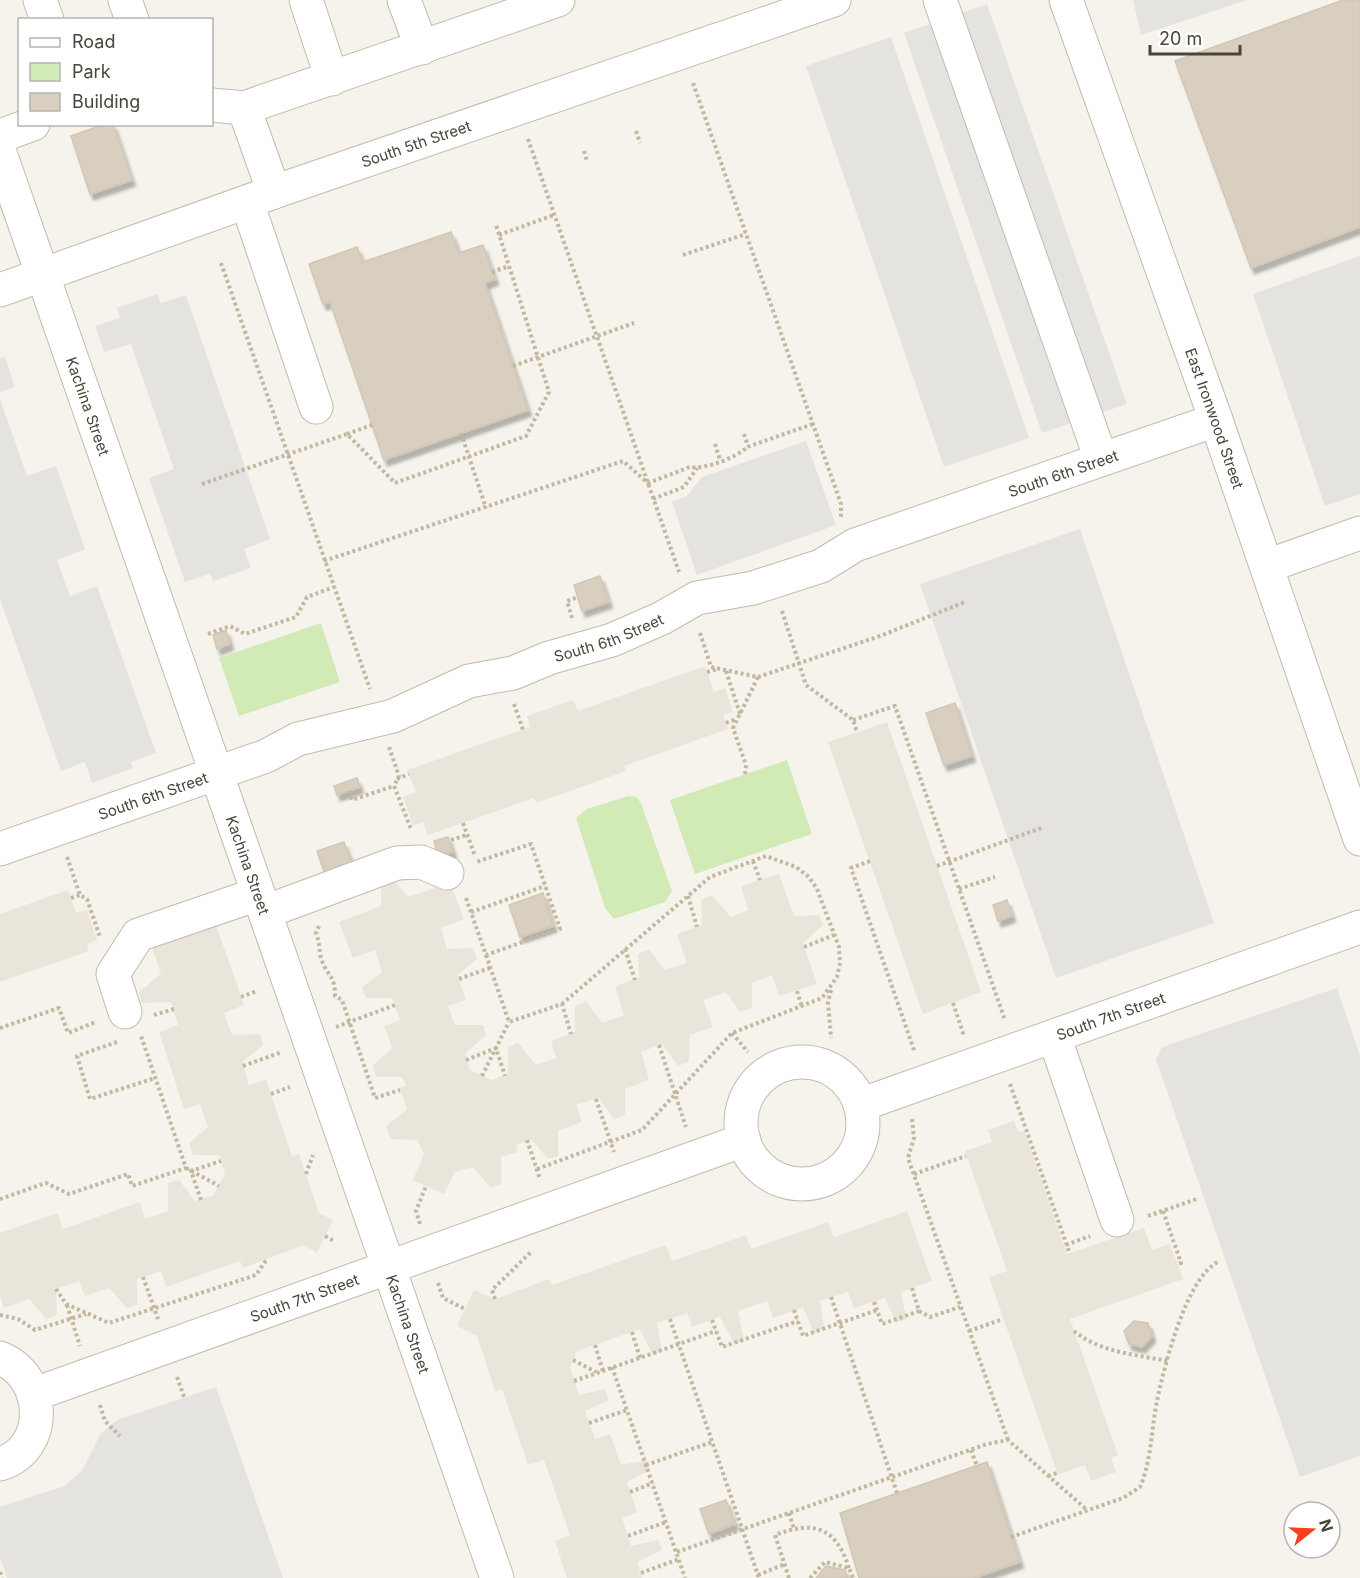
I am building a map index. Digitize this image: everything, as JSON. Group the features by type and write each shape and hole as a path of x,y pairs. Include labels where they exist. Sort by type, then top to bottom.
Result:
{"street":[{"path":"40,0 46,18"},
{"path":"125,0 131,18"},
{"path":"306,0 332,79"},
{"path":"404,0 422,48"},
{"path":"213,105 244,108 422,48 496,10 558,0"},
{"name":"South 5th Street","path":"0,290 261,197 752,14 834,0"},
{"path":"940,0 1101,459"},
{"name":"East Ironwood Street","path":"1066,0 1216,420 1360,839"},
{"path":"244,108 261,197 316,407"},
{"path":"0,136 28,126"},
{"name":"Kachina Street","path":"0,154 497,1578"},
{"name":"South 6th Street","path":"0,849 266,756 298,739 380,720 424,703 469,681 513,673 549,658 612,640 697,598 772,582 820,566 849,549 935,516 1216,420"},
{"path":"1267,566 1360,533"},
{"path":"133,1029 113,974 138,935 338,885 410,861 458,861"},
{"name":"South 7th Street","path":"860,1105 1360,927"},
{"path":"1054,1036 1117,1220"},
{"path":"803,1061 822,1065 838,1074 852,1088 860,1105 863,1126 858,1147 846,1165 830,1178 809,1184 788,1182 769,1174 753,1160 744,1140 741,1121 744,1102 753,1086 767,1072 784,1064 803,1061"},
{"name":"South 7th Street","path":"35,1394 744,1140"},
{"path":"0,1358 11,1362 26,1376 35,1394 38,1414 33,1433 23,1450 0,1464"}],"path":[{"path":"693,83 841,504 842,527 849,549"},
{"path":"636,131 640,143"},
{"path":"528,139 711,667 758,678 880,636 965,602"},
{"path":"584,151 587,161"},
{"path":"499,235 554,215"},
{"path":"347,434 395,483 526,436 549,392 496,225"},
{"path":"683,255 746,234"},
{"path":"220,263 399,776 394,786 410,829 419,832"},
{"path":"492,272 508,266"},
{"path":"513,366 634,323"},
{"path":"648,483 690,467 697,468 720,460 742,452 748,446 813,424"},
{"path":"202,484 372,425"},
{"path":"461,433 486,508"},
{"path":"744,434 748,446"},
{"path":"715,444 720,460"},
{"path":"324,561 623,461 648,483"},
{"path":"653,499 684,487 697,468"},
{"path":"772,582 806,685 853,720 857,732"},
{"path":"208,634 230,626 245,634 296,617 307,597 334,587"},
{"path":"707,672 719,668"},
{"path":"726,670 740,714"},
{"path":"745,775 746,765 733,728 758,678"},
{"path":"853,720 895,706 1007,1027"},
{"path":"726,723 737,719"},
{"path":"397,779 409,774"},
{"path":"349,791 352,800 394,786"},
{"path":"463,823 467,835 458,861 471,912 508,1022 482,1076"},
{"path":"937,866 1044,827"},
{"path":"458,861 467,835"},
{"path":"458,861 531,844 560,929 486,955"},
{"path":"63,848 80,895 87,899 101,939 98,947 102,971 113,974"},
{"path":"508,1022 562,1004 710,877 766,856 796,867 809,877 817,889 834,935 840,963 828,1002 831,1038"},
{"path":"753,861 760,880"},
{"path":"870,861 851,868 917,1059"},
{"path":"958,889 995,877"},
{"path":"338,885 316,933 322,948 321,959 335,979 335,996 342,999 375,1098 400,1090"},
{"path":"471,912 545,886"},
{"path":"71,898 80,895"},
{"path":"688,896 697,927"},
{"path":"804,947 834,935"},
{"path":"625,949 635,980"},
{"path":"459,979 490,968"},
{"path":"537,1169 642,1130 732,1033 802,1007 822,998 831,989"},
{"path":"796,991 802,1007"},
{"path":"241,997 257,992"},
{"path":"952,1003 966,1042"},
{"path":"562,1004 571,1034"},
{"path":"330,1029 395,1005"},
{"path":"0,1028 59,1008 68,1033 133,1029"},
{"path":"155,1078 90,1099 77,1056 174,1009"},
{"path":"133,1029 155,1078 186,1168 219,1186"},
{"path":"732,1033 748,1052"},
{"path":"659,1045 696,1158"},
{"path":"466,1059 496,1048"},
{"path":"496,1048 505,1076"},
{"path":"243,1066 286,1050"},
{"path":"1010,1083 1070,1254"},
{"path":"271,1094 290,1087"},
{"path":"596,1099 625,1183"},
{"path":"911,1115 914,1138 908,1158 1008,1440 1087,1510"},
{"path":"914,1174 966,1156"},
{"path":"191,1171 221,1161"},
{"path":"0,1199 46,1183 69,1194 128,1174 132,1186 186,1168"},
{"path":"191,1171 201,1200"},
{"path":"1163,1210 1181,1263 1178,1264"},
{"path":"325,1236 334,1241"},
{"path":"56,1289 66,1304 109,1323 256,1275 267,1259"},
{"path":"1011,1537 1123,1498 1140,1487 1146,1473 1157,1400 1180,1318 1210,1265 1220,1261"},
{"path":"912,1288 919,1311 930,1317 961,1307"},
{"path":"831,1298 897,1493"},
{"path":"874,1302 882,1324 919,1311"},
{"path":"794,1310 803,1336 877,1310"},
{"path":"0,1315 18,1319 35,1330 87,1314"},
{"path":"670,1319 758,1576 785,1564"},
{"path":"969,1331 1003,1319"},
{"path":"712,1320 722,1347 798,1321"},
{"path":"574,1381 716,1331"},
{"path":"632,1332 640,1358"},
{"path":"1074,1332 1084,1340 1103,1347 1168,1361"},
{"path":"595,1345 603,1371"},
{"path":"573,1359 597,1372"},
{"path":"612,1367 685,1578"},
{"path":"589,1423 627,1410"},
{"path":"676,1552 971,1450 1008,1440"},
{"path":"646,1465 712,1442"},
{"path":"971,1450 976,1466"},
{"path":"1048,1476 1057,1473"},
{"path":"630,1492 653,1483"},
{"path":"789,1513 794,1529"},
{"path":"628,1536 666,1522"},
{"path":"789,1578 775,1535 794,1529 817,1530 834,1537 843,1550 852,1578"},
{"path":"641,1573 679,1559"},
{"path":"810,1578 825,1562 849,1568"},
{"path":"0,1572 2,1578"}],"shaded area":[{"path":"1133,0 1247,0 1141,35"},
{"path":"987,4 1127,404 1042,433 904,33"},
{"path":"891,37 1029,438 944,467 806,66"},
{"path":"1360,256 1360,494 1325,506 1253,294"},
{"path":"157,294 161,303 186,295 270,539 244,549 251,568 213,581 210,574 185,582 149,478 174,469 131,344 104,352 95,326 120,318 117,308"},
{"path":"5,357 15,387 0,392 0,358"},
{"path":"0,399 27,476 56,466 85,549 57,560 70,596 97,586 156,753 131,762 133,768 92,783 85,762 61,771 0,599"},
{"path":"806,441 836,525 697,575 672,502 687,496 702,477"},
{"path":"1080,529 1214,923 1056,978 920,584"},
{"path":"705,666 714,692 725,688 733,712 723,715 728,729 624,766 626,771 536,803 534,798 428,835 423,822 413,826 403,797 416,792 407,770 530,727 527,716 573,700 578,711"},
{"path":"887,722 981,992 923,1014 828,742"},
{"path":"779,874 794,916 819,915 823,925 803,943 817,984 779,996 772,975 752,983 752,1008 740,1012 726,992 703,1000 713,1027 690,1035 689,1062 678,1066 662,1044 641,1052 649,1080 625,1089 625,1115 614,1119 599,1098 576,1105 582,1122 558,1131 558,1156 548,1159 531,1139 516,1145 518,1152 501,1157 501,1184 491,1188 473,1167 455,1172 444,1194 413,1180 424,1154 417,1140 391,1139 386,1126 407,1110 400,1088 406,1085 402,1077 376,1077 373,1065 392,1048 384,1026 400,1020 392,998 366,998 362,987 382,972 375,950 353,958 339,922 381,906 381,882 392,879 408,897 450,883 464,919 441,928 447,949 473,948 477,959 457,975 466,1000 448,1006 455,1025 483,1025 486,1035 465,1054 470,1070 491,1080 508,1074 508,1047 518,1043 536,1065 556,1058 551,1041 575,1032 575,1006 586,1001 602,1023 624,1015 615,986 639,978 638,954 649,949 665,970 687,963 677,934 702,925 701,900 712,895 731,917 748,910 741,886"},
{"path":"68,890 76,913 87,910 97,940 87,944 89,951 0,982 0,914"},
{"path":"215,922 244,1005 224,1013 232,1035 260,1034 263,1045 242,1062 249,1085 266,1080 292,1156 299,1154 319,1213 333,1220 317,1253 304,1245 243,1268 240,1261 166,1287 161,1271 137,1279 137,1305 127,1308 109,1288 85,1296 79,1281 56,1289 57,1315 46,1319 29,1299 4,1308 0,1296 0,1233 58,1213 63,1229 140,1202 145,1219 168,1211 168,1183 179,1180 195,1201 214,1195 225,1174 219,1155 193,1155 189,1143 208,1127 200,1104 184,1109 159,1032 178,1025 171,1002 142,1003 139,992 161,974 151,945"},
{"path":"1337,988 1360,1056 1360,1456 1300,1477 1156,1059 1162,1047"},
{"path":"1014,1121 1018,1132 1024,1131 1067,1254 1144,1228 1152,1250 1170,1244 1183,1279 1070,1319 1118,1455 1111,1458 1116,1472 1091,1481 1085,1465 1058,1475 989,1277 1007,1271 965,1151 992,1142 988,1130"},
{"path":"907,1211 932,1281 901,1292 906,1319 896,1323 885,1298 854,1308 848,1292 820,1301 824,1329 814,1333 803,1307 773,1318 767,1301 738,1311 744,1340 734,1344 720,1317 692,1327 687,1313 657,1323 662,1351 653,1355 640,1329 577,1351 570,1367 579,1395 605,1389 609,1400 585,1411 595,1439 610,1434 621,1465 647,1460 650,1470 627,1482 637,1512 622,1518 631,1546 658,1540 662,1550 637,1562 642,1578 567,1578 555,1541 570,1535 544,1460 528,1465 502,1389 495,1391 477,1336 457,1326 474,1290 495,1299 549,1279 552,1285 666,1245 672,1261 746,1235 751,1249 828,1222 834,1237"},
{"path":"216,1387 283,1578 7,1578 0,1558 0,1507 64,1486 82,1471 101,1433 117,1420"}],"green space":[{"path":"321,623 340,682 239,716 219,658"},
{"path":"787,760 812,834 695,874 670,800"},
{"path":"628,796 636,797 641,803 672,891 665,902 614,919 605,908 576,818 587,809"}],"building":[{"path":"1343,0 1360,0 1360,227 1251,268 1175,61"},
{"path":"99,126 114,126 132,180 90,194 71,136"},
{"path":"451,232 459,253 483,245 495,279 485,283 528,410 384,460 330,302 323,304 309,264 357,247 363,262"},
{"path":"600,576 609,602 582,611 574,585"},
{"path":"226,630 230,644 217,649 213,635"},
{"path":"955,703 972,756 944,765 926,713"},
{"path":"357,778 360,787 337,795 334,786"},
{"path":"448,837 453,852 438,857 434,841"},
{"path":"344,842 353,868 326,877 317,851"},
{"path":"543,893 553,926 520,937 509,905"},
{"path":"1007,900 1012,916 998,921 993,905"},
{"path":"1134,1321 1148,1323 1152,1336 1142,1347 1129,1344 1124,1331"},
{"path":"987,1462 1020,1562 974,1578 859,1578 840,1513"},
{"path":"726,1500 735,1524 709,1534 700,1509"},
{"path":"826,1566 845,1570 848,1578 816,1578"}]}
